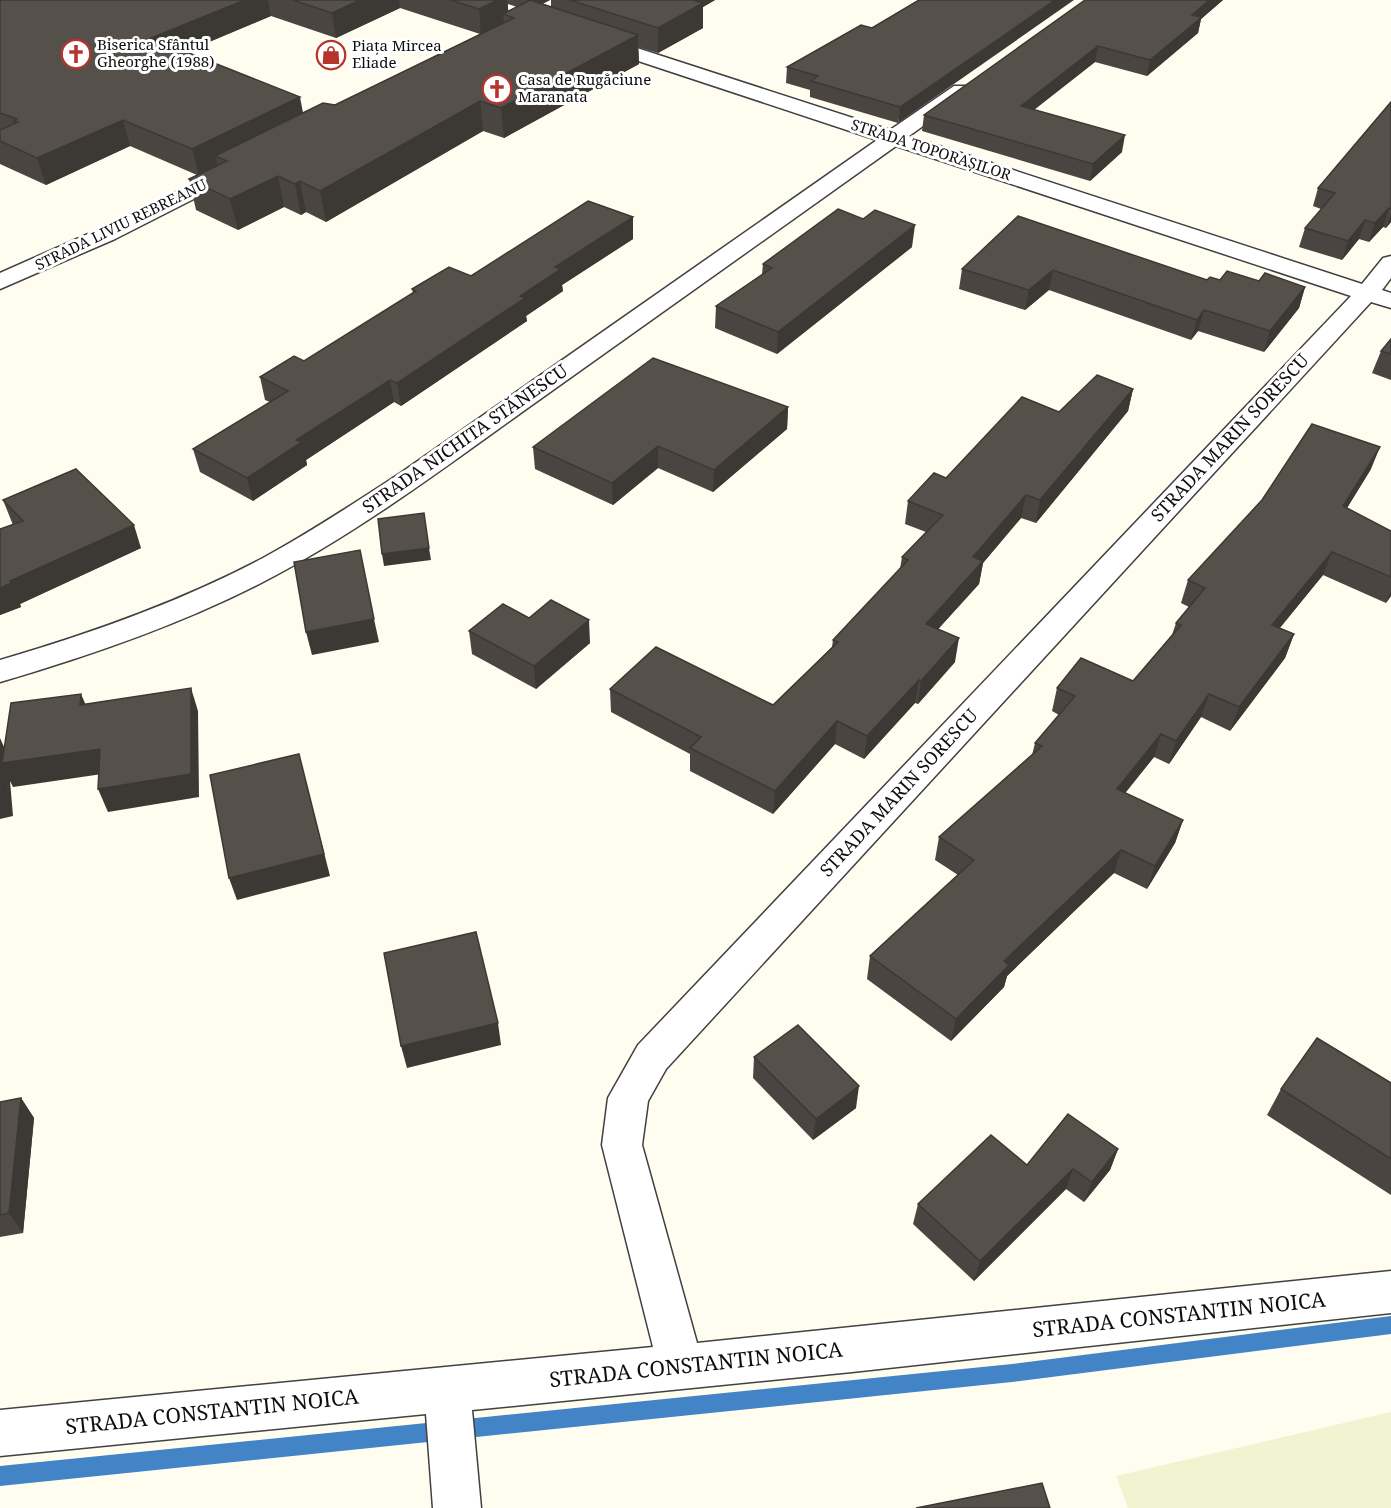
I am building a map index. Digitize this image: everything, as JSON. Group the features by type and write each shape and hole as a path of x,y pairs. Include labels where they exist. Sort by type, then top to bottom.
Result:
{"street":[{"name":"STRADA TOPORAȘILOR","path":"575,34 1379,297"},
{"name":"STRADA NICHITA STĂNESCU","path":"0,672 59,654 224,589 323,536 412,478 977,79"},
{"name":"STRADA LIVIU REBREANU","path":"0,282 107,234 255,159"},
{"name":"STRADA MARIN SORESCU","path":"681,1367 622,1146 628,1098 652,1057 1379,297 1391,263"},
{"name":"STRADA CONSTANTIN NOICA","path":"0,1433 681,1367 1391,1292"},
{"path":"447,1389 457,1508"}],"green space":[{"path":"1391,1412 1391,1508 1128,1508 1116,1476"}],"building":[{"path":"0,0 245,0 151,38 300,97 192,149 123,120 37,158 0,141 0,130 18,122 14,121 17,119 0,113"},
{"path":"293,0 360,0 332,13"},
{"path":"450,0 498,0 479,9"},
{"path":"530,0 638,35 501,108 480,101 320,191 300,181 295,184 278,176 230,199 189,179 227,161 215,156 323,103 335,105 514,18 503,14"},
{"path":"570,0 693,0 703,3 658,28"},
{"path":"919,0 1055,0 900,107 811,81 818,76 787,67 861,25 872,28"},
{"path":"1085,0 1209,0 1192,15 1202,17 1150,60 1098,46 1021,106 1125,135 1093,164 924,115"},
{"path":"1391,102 1391,209 1389,208 1375,223 1365,220 1348,241 1305,228 1335,193 1318,188"},
{"path":"588,201 633,217 555,267 561,269 520,296 525,298 397,383 390,380 296,440 302,442 247,478 193,449 288,391 260,377 294,356 304,361 416,291 412,289 449,267 471,276"},
{"path":"838,209 863,219 875,210 915,225 778,332 716,306 772,268 763,264"},
{"path":"1018,216 1207,280 1210,277 1220,280 1227,271 1259,281 1265,273 1305,287 1270,331 1204,310 1197,320 1053,270 1029,290 962,269"},
{"path":"1391,339 1391,354 1381,351"},
{"path":"653,358 788,407 714,470 658,446 612,483 533,447"},
{"path":"1097,375 1133,389 1040,500 1026,495 973,557 983,561 926,624 959,638 867,736 837,721 775,791 690,748 701,737 610,689 656,647 773,705 838,642 833,640 908,560 902,557 943,515 908,501 934,473 946,478 1022,397 1059,412"},
{"path":"1312,424 1380,447 1343,506 1391,531 1391,577 1332,552 1272,625 1294,634 1239,707 1209,694 1176,741 1161,734 1117,789 1183,820 1155,866 1121,850 1004,961 1009,965 956,1019 870,956 974,860 939,837 1042,746 1035,743 1075,696 1057,688 1081,658 1133,681 1181,625 1176,623 1205,588 1188,580 1262,500"},
{"path":"76,469 134,525 10,581 11,583 0,588 0,529 23,521 3,500"},
{"path":"424,513 429,548 382,554 378,519"},
{"path":"360,550 374,619 306,632 294,562"},
{"path":"551,600 589,620 534,666 469,631 503,604 529,618"},
{"path":"191,688 191,774 98,789 100,749 2,763 11,703 81,694 80,705"},
{"path":"299,754 324,854 229,878 210,775"},
{"path":"0,768 2,793 0,793"},
{"path":"476,932 498,1023 401,1046 384,953"},
{"path":"798,1025 859,1086 816,1119 754,1057"},
{"path":"1317,1038 1391,1083 1391,1159 1281,1089"},
{"path":"21,1098 9,1213 0,1215 0,1102"},
{"path":"1068,1114 1118,1149 1092,1182 1073,1169 980,1261 918,1204 991,1135 1027,1165"},
{"path":"1042,1483 1050,1508 916,1508"}],"waterway":[{"path":"0,1476 1012,1373 1391,1325"}],"place":[{"name":"Biserica Sfântul Gheorghe (1988)","path":"76,54"},
{"name":"Piața Mircea Eliade","path":"331,55"},
{"name":"Casa de Rugăciune Maranata","path":"497,89"}]}
